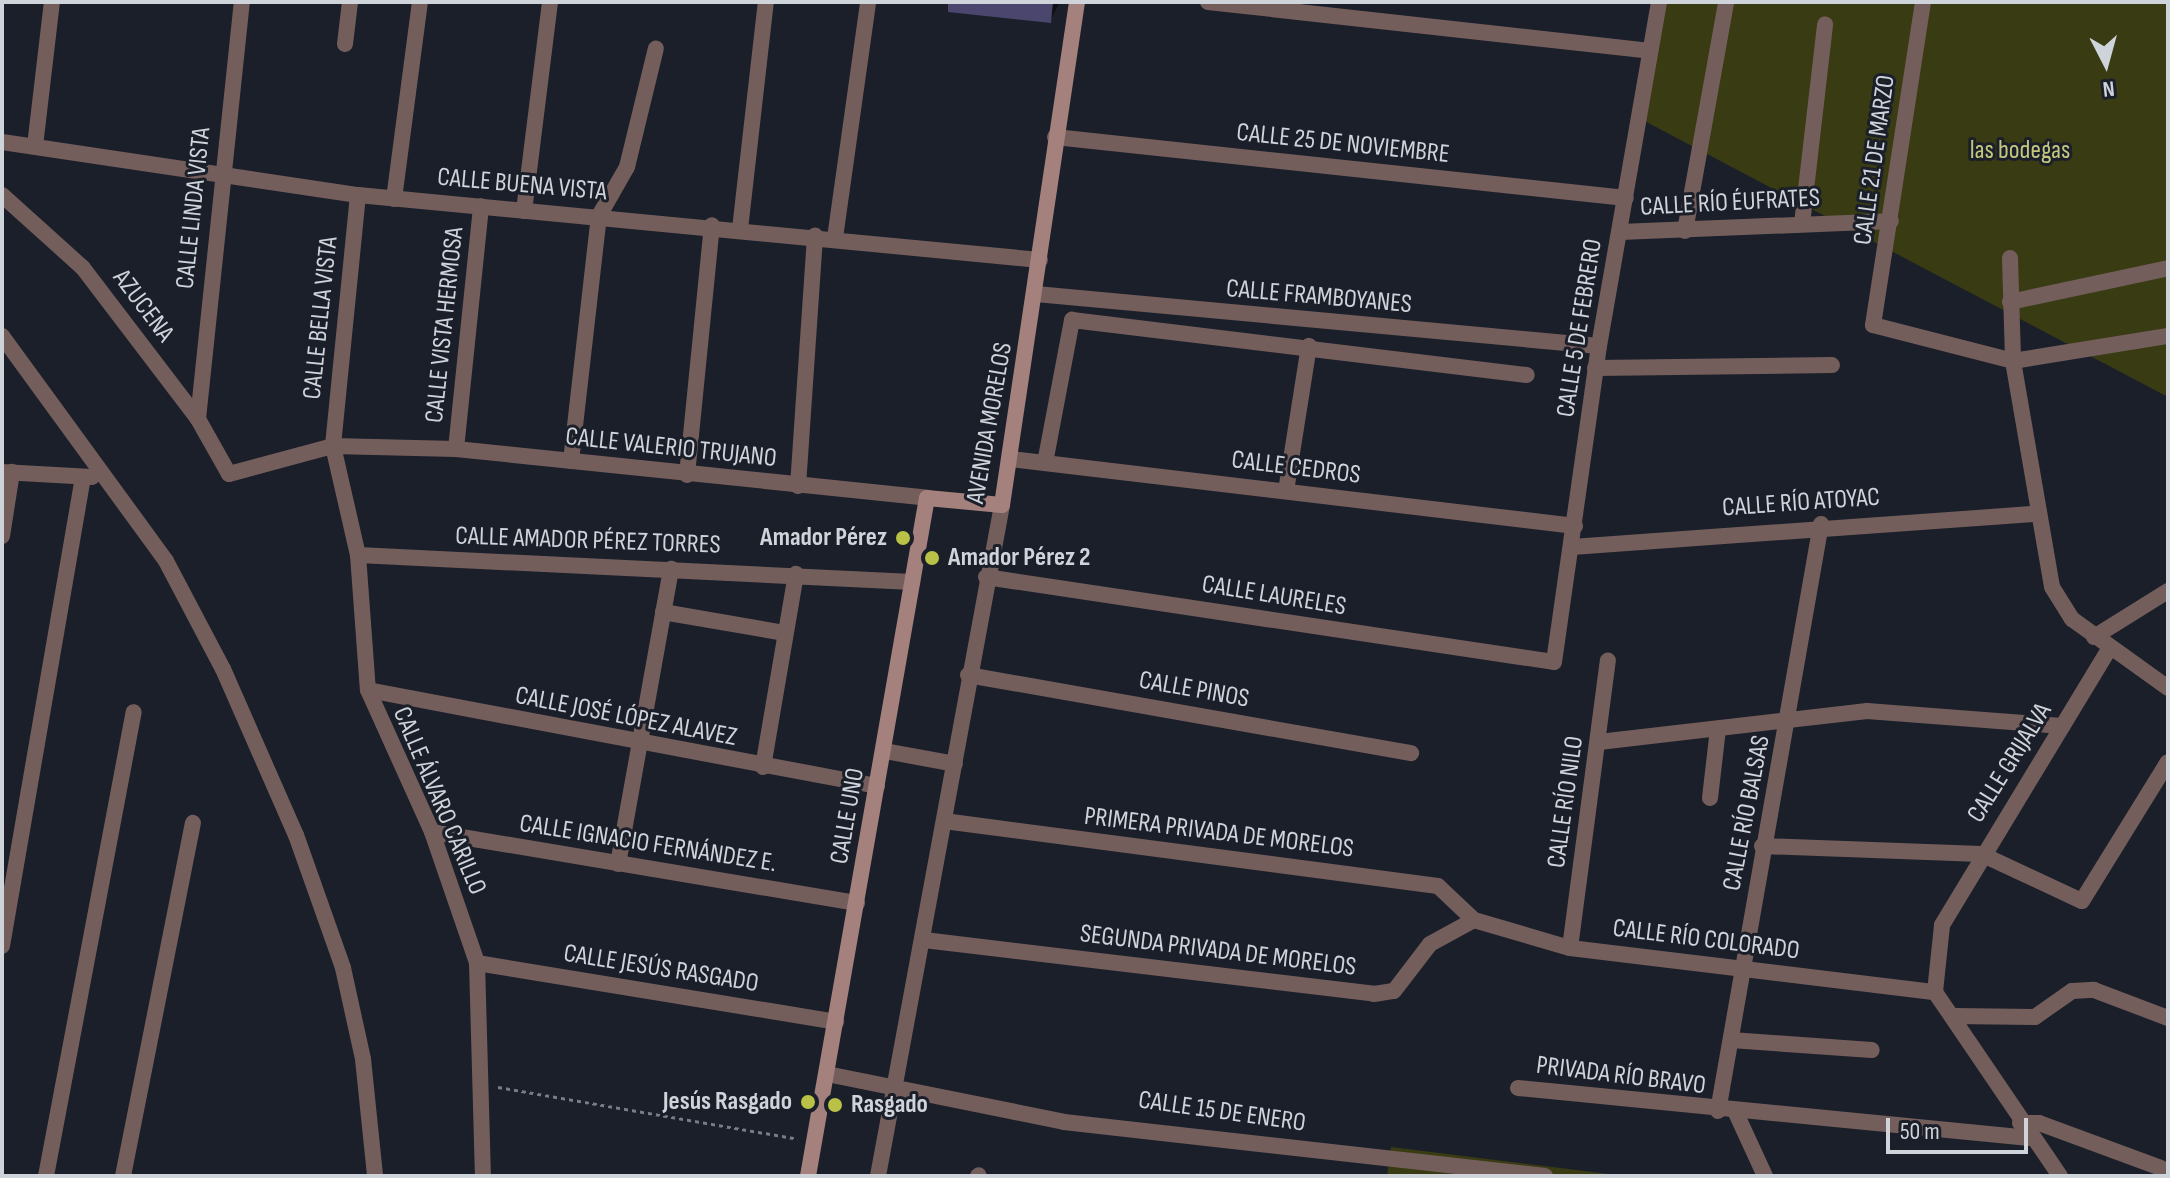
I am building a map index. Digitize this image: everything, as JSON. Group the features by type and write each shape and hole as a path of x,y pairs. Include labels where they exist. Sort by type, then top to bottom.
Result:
{"street":[{"path":"35,146 52,2"},
{"name":"CALLE LINDA VISTA","path":"198,419 220,175 242,2"},
{"path":"345,44 350,2"},
{"path":"394,199 420,2"},
{"path":"524,211 550,2"},
{"path":"740,229 766,2"},
{"path":"835,238 868,2"},
{"name":"AVENIDA MORELOS","path":"878,1176 924,940 986,577 1011,459 1036,294 1055,137 1077,2"},
{"path":"1208,2 1650,51"},
{"name":"CALLE 5 DE FEBRERO","path":"1554,662 1595,368 1659,2"},
{"path":"1685,231 1726,2"},
{"name":"CALLE 21 DE MARZO","path":"1923,2 1873,325 2013,361"},
{"path":"1802,224 1825,24"},
{"path":"571,461 599,216 627,167 656,48"},
{"name":"CALLE 25 DE NOVIEMBRE","path":"1055,137 1626,198"},
{"name":"CALLE BUENA VISTA","path":"2,142 358,195 712,225 1040,260"},
{"name":"AZUCENA","path":"2,195 83,268 198,419 224,465"},
{"name":"CALLE BELLA VISTA","path":"333,446 358,195"},
{"name":"CALLE VISTA HERMOSA","path":"456,449 481,206"},
{"name":"CALLE RÍO ÉUFRATES","path":"1620,232 1891,221"},
{"path":"687,475 712,225"},
{"path":"798,486 815,236"},
{"path":"2010,258 2013,361 2035,514 2052,587 2094,637 2168,688"},
{"path":"2010,302 2168,268"},
{"name":"CALLE FRAMBOYANES","path":"1036,294 1599,346"},
{"path":"1045,463 1072,320 1309,346 1527,375"},
{"path":"2,336 166,561 296,835 343,968 363,1059 375,1176"},
{"path":"2013,361 2168,336"},
{"path":"1286,491 1309,346"},
{"path":"1595,368 1832,365"},
{"name":"CALLE VALERIO TRUJANO","path":"224,465 238,476 333,446 456,449 1002,505"},
{"name":"CALLE ÁLVARO CARILLO","path":"333,446 358,555 368,690 432,832 477,963 486,1085 483,1176"},
{"name":"CALLE CEDROS","path":"1011,459 1575,526"},
{"path":"2,536 7,472 108,479"},
{"path":"2,946 83,477"},
{"name":"CALLE UNO","path":"808,1176 927,498"},
{"name":"CALLE RÍO ATOYAC","path":"1572,547 1821,524 2035,514"},
{"name":"CALLE RÍO BALSAS","path":"1718,1111 1762,846 1789,723 1821,524"},
{"name":"CALLE AMADOR PÉREZ TORRES","path":"358,555 912,582"},
{"path":"618,864 671,569"},
{"path":"763,767 796,574"},
{"name":"CALLE LAURELES","path":"986,577 1554,662"},
{"path":"2094,637 2168,591"},
{"path":"663,612 785,633"},
{"name":"CALLE GRIJALVA","path":"1935,992 1942,925 1981,854 2109,649"},
{"name":"CALLE RÍO NILO","path":"1570,948 1608,661"},
{"name":"CALLE PINOS","path":"968,675 1411,753"},
{"name":"CALLE JOSÉ LÓPEZ ALAVEZ","path":"368,690 640,745 877,786"},
{"path":"1599,742 1789,723 1867,711 2062,726"},
{"path":"46,1176 134,712"},
{"path":"1710,798 1718,729"},
{"path":"885,751 955,764"},
{"path":"1762,846 1981,854 2082,901 2168,762"},
{"name":"PRIMERA PRIVADA DE MORELOS","path":"944,821 1438,886 1474,920"},
{"path":"123,1176 193,823"},
{"name":"CALLE IGNACIO FERNÁNDEZ E.","path":"432,832 857,903"},
{"name":"CALLE RÍO COLORADO","path":"1474,920 1570,948 1935,992"},
{"name":"SEGUNDA PRIVADA DE MORELOS","path":"924,940 1374,994 1394,991 1430,944 1474,920"},
{"name":"CALLE JESÚS RASGADO","path":"477,963 836,1022"},
{"path":"1954,1016 2035,1017 2072,991 2094,990 2168,1018"},
{"path":"1935,992 1954,1016 2030,1138 2060,1176"},
{"path":"1731,1040 1872,1050"},
{"name":"CALLE 15 DE ENERO","path":"827,1074 1064,1122 1123,1123 1408,1169 1545,1176"},
{"name":"PRIVADA RÍO BRAVO","path":"1518,1088 1736,1113 2030,1138"},
{"path":"1736,1113 1768,1174"},
{"path":"2020,1123 2039,1123 2161,1168"}],"path":[{"path":"486,1085 814,1142"}],"green space":[{"name":"las bodegas","path":"1659,2 2168,2 2168,397 1637,117"},
{"path":"1391,1147 1625,1176 1387,1176"}],"building":[{"path":"948,2 1053,2 1051,23 948,12"}],"place":[{"name":"Amador Pérez","path":"903,538"},
{"name":"Amador Pérez 2","path":"932,558"},
{"name":"Jesús Rasgado","path":"808,1102"},
{"name":"Rasgado","path":"835,1105"}]}
